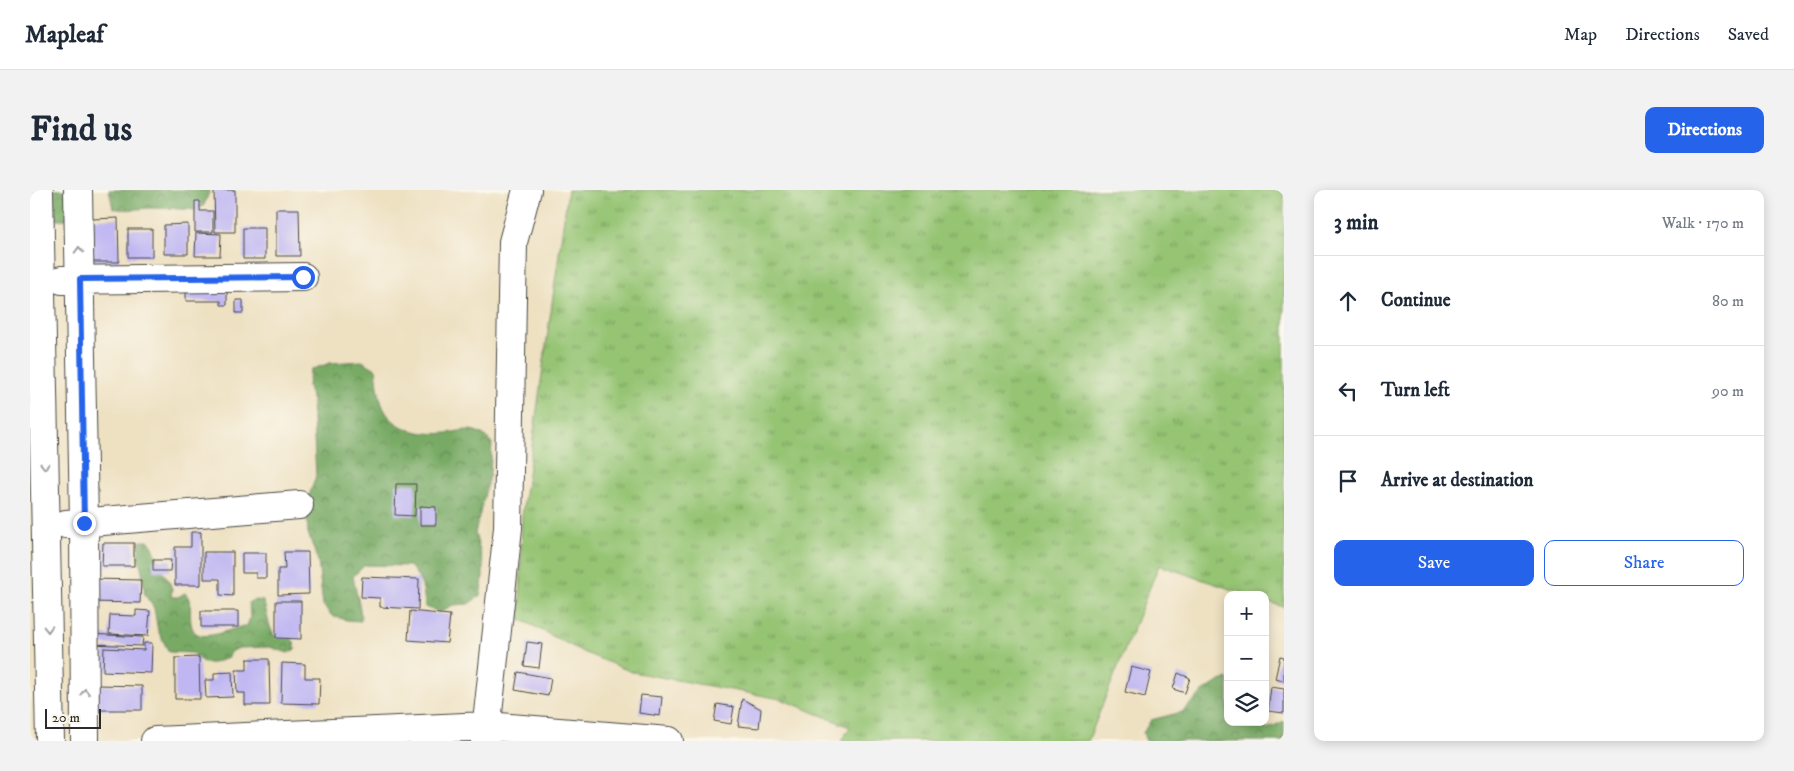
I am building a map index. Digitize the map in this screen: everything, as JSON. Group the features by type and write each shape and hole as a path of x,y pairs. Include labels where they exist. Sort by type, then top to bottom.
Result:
{"street":[{"path":"39,190 36,281 38,525 50,741"},
{"path":"78,190 84,523 85,741"},
{"path":"486,733 508,528 513,242 527,190"},
{"path":"36,281 303,277"},
{"path":"38,525 84,523 299,505"},
{"path":"155,741 486,733 669,741"}],"green space":[{"path":"30,190 91,190 70,219 53,220"},
{"path":"109,190 210,190 204,205 198,210 149,208 126,210 113,208"},
{"path":"568,190 1284,190 1284,607 1269,602 1269,591 1236,591 1159,565 1088,741 841,741 850,727 781,699 632,672 583,652 520,619 522,516"},
{"path":"362,361 376,369 379,392 384,409 392,420 399,425 422,433 472,430 482,434 492,443 490,473 475,533 483,563 483,579 480,596 468,604 453,605 440,612 425,607 422,585 410,566 365,565 353,576 361,621 332,616 323,605 318,561 308,533 306,504 316,476 312,401 308,386 310,370 330,363"},
{"path":"141,541 149,541 153,547 161,569 172,589 171,597 178,597 185,593 188,597 192,627 196,633 201,635 217,634 247,626 250,618 249,602 263,601 272,632 275,636 289,636 294,642 295,649 288,653 270,647 239,648 232,651 228,658 213,663 204,663 192,653 169,652 158,631 154,608 145,595 138,556"},
{"path":"1224,680 1224,726 1260,726 1267,729 1284,721 1284,741 1146,741 1143,733 1151,720 1182,712 1204,691"}],"building":[{"path":"214,190 235,190 235,232 215,232"},
{"path":"195,201 200,201 200,211 213,211 213,232 195,232"},
{"path":"276,209 299,209 300,256 276,256"},
{"path":"118,218 119,262 93,262 92,219"},
{"path":"188,224 188,254 164,254 164,225"},
{"path":"243,228 265,228 265,259 243,259"},
{"path":"128,229 152,229 152,257 128,257"},
{"path":"196,233 221,234 220,256 195,256"},
{"path":"186,291 227,291 227,305 221,305 221,301 186,301"},
{"path":"236,300 243,300 243,313 236,313"},
{"path":"396,484 416,484 415,516 395,515"},
{"path":"420,506 436,507 436,525 420,525"},
{"path":"191,532 201,532 201,585 175,585 175,547 191,547"},
{"path":"103,543 134,543 134,566 102,566"},
{"path":"204,552 233,552 233,596 220,595 220,579 204,579"},
{"path":"284,552 308,552 309,594 278,595 278,569 285,569"},
{"path":"242,553 266,553 266,578 256,578 256,573 242,573"},
{"path":"153,560 171,560 170,571 153,571"},
{"path":"362,577 419,579 418,609 380,607 380,598 361,597"},
{"path":"91,579 141,580 140,603 90,602"},
{"path":"276,601 301,601 301,639 276,638"},
{"path":"136,610 150,611 148,636 109,634 110,615 136,616"},
{"path":"201,611 238,611 238,627 201,627"},
{"path":"410,611 450,615 447,643 408,640"},
{"path":"90,634 143,637 142,646 90,644"},
{"path":"527,642 542,644 539,668 524,666"},
{"path":"144,643 152,643 151,673 103,671 104,648 144,650"},
{"path":"1280,656 1284,657 1284,681 1275,679"},
{"path":"199,657 200,699 175,699 175,658"},
{"path":"247,659 269,659 270,705 245,705 245,693 237,693 236,670 247,670"},
{"path":"282,663 305,664 305,678 320,678 319,704 281,703"},
{"path":"1131,667 1151,672 1145,697 1125,692"},
{"path":"232,672 233,697 206,698 205,680 214,680 214,673"},
{"path":"518,672 551,678 548,696 515,690"},
{"path":"1178,673 1190,678 1185,693 1173,689"},
{"path":"97,685 142,686 142,710 97,710"},
{"path":"1271,687 1284,689 1284,713 1269,711"},
{"path":"641,695 662,697 660,716 639,713"},
{"path":"742,699 761,709 759,728 738,726"},
{"path":"717,704 734,707 731,724 714,721"}],"route":[{"path":"84,523 80,279 303,277"}]}
